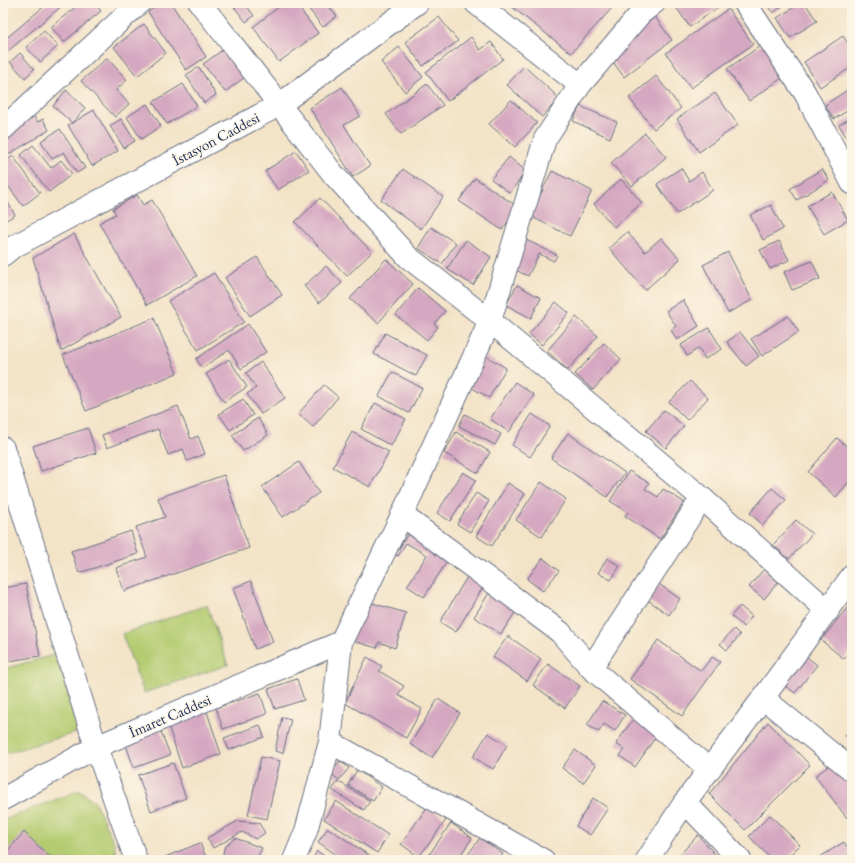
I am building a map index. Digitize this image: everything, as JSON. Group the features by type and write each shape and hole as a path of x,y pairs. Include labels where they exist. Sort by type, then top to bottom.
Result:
{"street":[{"path":"3,129 138,3"},
{"path":"200,3 334,175 408,257 490,321 702,498 828,611"},
{"name":"İstasyon Caddesi","path":"3,254 13,247 279,105 417,3"},
{"path":"476,3 580,85"},
{"path":"294,860 306,831 330,742 342,642 402,515 490,321 545,139 580,85 641,13 654,3"},
{"path":"745,3 805,93 852,183"},
{"path":"3,448 96,747 136,860"},
{"path":"590,668 702,498"},
{"path":"402,515 560,632 590,668 709,769"},
{"path":"647,860 685,802 828,611 852,576"},
{"name":"İmaret Caddesi","path":"3,799 96,747 342,642"},
{"path":"763,698 852,770"},
{"path":"330,742 543,860"},
{"path":"685,802 740,860"}],"green space":[{"path":"207,605 228,665 144,693 122,634"},
{"path":"57,654 79,732 3,754 3,669"},
{"path":"80,790 95,802 114,843 117,860 3,860 3,820"}],"building":[{"path":"48,3 65,3 7,52 3,47 3,41"},
{"path":"80,3 95,3 101,11 64,42 51,27"},
{"path":"161,3 171,3 206,57 186,70 148,12"},
{"path":"231,3 245,3 254,16 246,22"},
{"path":"284,3 295,3 318,33 279,62 253,27"},
{"path":"304,3 326,3 337,16 323,27"},
{"path":"507,3 609,3 613,7 571,53"},
{"path":"673,3 724,3 690,27"},
{"path":"765,3 787,3 773,13"},
{"path":"801,3 805,3 817,21 790,38 777,18"},
{"path":"728,9 753,44 691,88 666,53"},
{"path":"439,17 458,41 423,66 405,42"},
{"path":"655,17 672,40 624,77 610,58 636,37 634,34"},
{"path":"144,24 166,53 137,76 114,47"},
{"path":"44,31 58,46 40,62 26,47"},
{"path":"843,36 852,50 852,67 820,87 804,62"},
{"path":"471,37 480,50 491,42 503,59 448,101 426,72"},
{"path":"763,44 785,76 749,101 727,69"},
{"path":"399,47 423,77 405,92 381,62"},
{"path":"224,49 245,77 225,92 203,64"},
{"path":"20,53 34,69 25,78 10,62"},
{"path":"107,58 127,80 116,90 129,104 115,117 81,81"},
{"path":"524,66 559,98 542,117 507,85"},
{"path":"199,67 216,95 204,103 186,75"},
{"path":"656,76 681,108 654,129 629,98"},
{"path":"183,84 197,106 167,124 153,102"},
{"path":"427,84 443,105 401,134 386,114"},
{"path":"342,87 360,116 344,125 370,166 353,177 310,108"},
{"path":"850,88 852,91 852,108 834,119 825,105"},
{"path":"66,90 85,108 72,123 53,106"},
{"path":"715,93 738,125 699,152 677,119"},
{"path":"511,100 537,123 515,147 489,124"},
{"path":"147,104 161,126 141,139 127,117"},
{"path":"580,106 617,122 610,138 573,121"},
{"path":"94,110 118,151 92,166 68,125"},
{"path":"33,115 38,122 43,119 49,130 3,158 3,152 8,149 3,139"},
{"path":"852,117 852,134 847,138 839,125"},
{"path":"121,119 135,141 124,148 110,126"},
{"path":"60,129 85,168 77,173 64,152 52,159 41,141"},
{"path":"645,133 666,157 632,186 611,163"},
{"path":"33,145 51,168 61,160 72,174 49,192 21,155"},
{"path":"296,151 309,170 278,190 265,171"},
{"path":"13,156 40,193 23,206 3,179 3,163"},
{"path":"509,157 526,171 510,193 491,179"},
{"path":"681,168 689,181 702,172 713,190 677,214 657,184"},
{"path":"403,169 443,197 421,229 381,200"},
{"path":"822,169 829,180 797,200 790,189"},
{"path":"552,171 592,191 570,236 530,216"},
{"path":"475,178 518,207 502,230 459,201"},
{"path":"621,179 642,203 614,227 594,204"},
{"path":"832,192 848,220 824,234 807,206"},
{"path":"3,194 15,215 3,222"},
{"path":"137,195 143,205 152,200 197,276 147,305 99,223 116,214 113,209"},
{"path":"320,198 372,252 347,276 295,222"},
{"path":"771,205 783,229 763,240 750,215"},
{"path":"431,227 456,243 442,264 418,248"},
{"path":"627,232 645,252 661,238 680,259 645,290 609,248"},
{"path":"74,234 121,317 61,351 33,258"},
{"path":"524,239 557,255 554,261 539,254 528,276 509,267"},
{"path":"466,240 491,257 473,285 447,269"},
{"path":"779,241 789,260 770,269 760,250"},
{"path":"728,252 752,300 728,313 703,265"},
{"path":"257,257 282,295 250,316 225,278"},
{"path":"386,259 413,284 378,323 350,299"},
{"path":"812,261 820,279 792,290 784,272"},
{"path":"326,266 342,283 319,303 304,286"},
{"path":"214,273 244,322 198,350 168,301"},
{"path":"517,285 541,298 531,318 506,305"},
{"path":"418,288 445,311 434,324 438,327 427,340 396,315"},
{"path":"683,300 699,326 677,340 671,330 676,326 666,311"},
{"path":"556,302 569,313 542,345 529,334"},
{"path":"788,316 799,332 762,356 751,339"},
{"path":"576,317 598,336 568,370 547,351"},
{"path":"154,318 177,373 86,411 63,355"},
{"path":"248,324 266,352 241,369 229,350 202,368 196,359"},
{"path":"709,328 722,349 705,359 699,348 687,356 681,345"},
{"path":"740,332 759,356 746,366 727,342"},
{"path":"385,333 427,355 416,376 374,354"},
{"path":"604,343 621,359 593,390 575,374"},
{"path":"486,356 506,368 489,398 469,386"},
{"path":"229,359 247,387 224,402 206,374"},
{"path":"261,362 285,398 261,414 247,394 256,388 246,373"},
{"path":"392,372 422,388 409,413 379,396"},
{"path":"690,381 708,398 687,420 669,402"},
{"path":"515,382 534,395 509,432 490,419"},
{"path":"324,385 338,397 313,427 298,414"},
{"path":"243,399 253,415 230,430 219,414"},
{"path":"375,403 406,419 391,446 361,429"},
{"path":"178,406 191,439 198,436 205,454 187,461 183,449 168,455 158,429 107,448 102,435"},
{"path":"664,410 684,426 666,448 646,431"},
{"path":"465,414 501,434 495,445 459,426"},
{"path":"532,414 550,426 530,457 512,445"},
{"path":"258,418 268,435 243,451 232,435"},
{"path":"88,428 96,453 41,471 33,446"},
{"path":"352,432 389,452 370,487 333,467"},
{"path":"456,432 490,452 478,473 444,453"},
{"path":"568,433 625,473 607,497 551,458"},
{"path":"837,438 852,451 852,478 836,497 808,472"},
{"path":"299,462 319,493 283,517 262,487"},
{"path":"629,471 649,483 645,489 658,497 663,489 684,502 660,539 625,516 628,512 610,501"},
{"path":"463,472 476,480 450,521 437,513"},
{"path":"224,475 249,548 124,591 116,568 147,557 136,527 165,517 158,498"},
{"path":"3,480 8,503 3,504"},
{"path":"541,482 566,499 542,537 516,520"},
{"path":"508,483 525,494 492,546 476,536"},
{"path":"772,488 786,500 763,525 750,513"},
{"path":"476,493 489,501 470,532 457,524"},
{"path":"796,520 812,534 789,559 773,545"},
{"path":"131,531 138,554 79,573 71,551"},
{"path":"408,534 448,560 424,597 407,586 427,555 406,543 398,556 395,555"},
{"path":"543,558 559,571 543,591 527,579"},
{"path":"607,558 620,566 611,580 598,573"},
{"path":"764,569 779,581 764,599 749,587"},
{"path":"470,572 486,582 456,632 440,622"},
{"path":"251,581 273,642 255,649 233,588"},
{"path":"26,584 40,656 3,662 3,588"},
{"path":"659,584 680,599 669,615 648,600"},
{"path":"489,593 516,611 501,634 474,617"},
{"path":"362,600 406,613 395,648 379,642 377,648 350,640"},
{"path":"851,603 852,649 844,659 821,640"},
{"path":"740,606 752,616 744,627 731,616"},
{"path":"734,629 740,635 727,650 720,644"},
{"path":"508,636 541,659 527,681 493,657"},
{"path":"658,640 701,671 712,657 720,662 682,716 630,679"},
{"path":"367,657 382,666 379,671 404,686 398,695 422,709 406,738 345,703"},
{"path":"807,657 817,665 795,693 784,685"},
{"path":"548,664 580,686 565,708 533,685"},
{"path":"297,679 304,700 275,709 268,689"},
{"path":"260,693 267,714 223,729 216,708"},
{"path":"438,699 460,713 432,758 410,744"},
{"path":"602,701 625,715 615,731 604,724 599,732 587,725"},
{"path":"207,712 221,754 182,768 168,725"},
{"path":"282,717 291,719 283,753 275,751"},
{"path":"633,719 657,735 635,767 620,756 624,749 616,744"},
{"path":"768,722 810,765 745,830 709,794"},
{"path":"260,725 264,737 229,750 224,738"},
{"path":"852,728 852,743 845,735"},
{"path":"160,729 170,755 134,768 125,742"},
{"path":"488,733 507,745 493,769 473,757"},
{"path":"575,750 596,765 583,783 562,768"},
{"path":"261,757 280,761 267,819 248,815"},
{"path":"340,761 349,768 339,780 330,773"},
{"path":"834,762 852,785 852,813 847,818 815,776"},
{"path":"173,763 186,798 151,811 138,775"},
{"path":"357,770 382,787 373,801 348,785"},
{"path":"338,781 370,801 364,810 332,790"},
{"path":"593,798 608,808 590,835 576,826"},
{"path":"336,801 388,835 377,853 324,819"},
{"path":"428,806 446,820 419,857 401,844"},
{"path":"770,815 800,845 785,860 772,860 749,836"},
{"path":"238,821 259,823 265,833 256,839 242,832 213,848 207,838"},
{"path":"451,823 472,838 457,860 427,860 426,859"},
{"path":"328,828 373,858 371,860 344,860 318,842"},
{"path":"24,832 53,860 3,860 3,856"},
{"path":"698,835 720,860 675,860"},
{"path":"235,838 262,848 256,860 222,860 224,848"},
{"path":"480,838 503,854 499,860 464,860"},
{"path":"844,842 852,854 852,860 822,860 820,857"},
{"path":"200,843 207,860 167,860 165,857"},
{"path":"317,851 330,860 312,860"}]}
